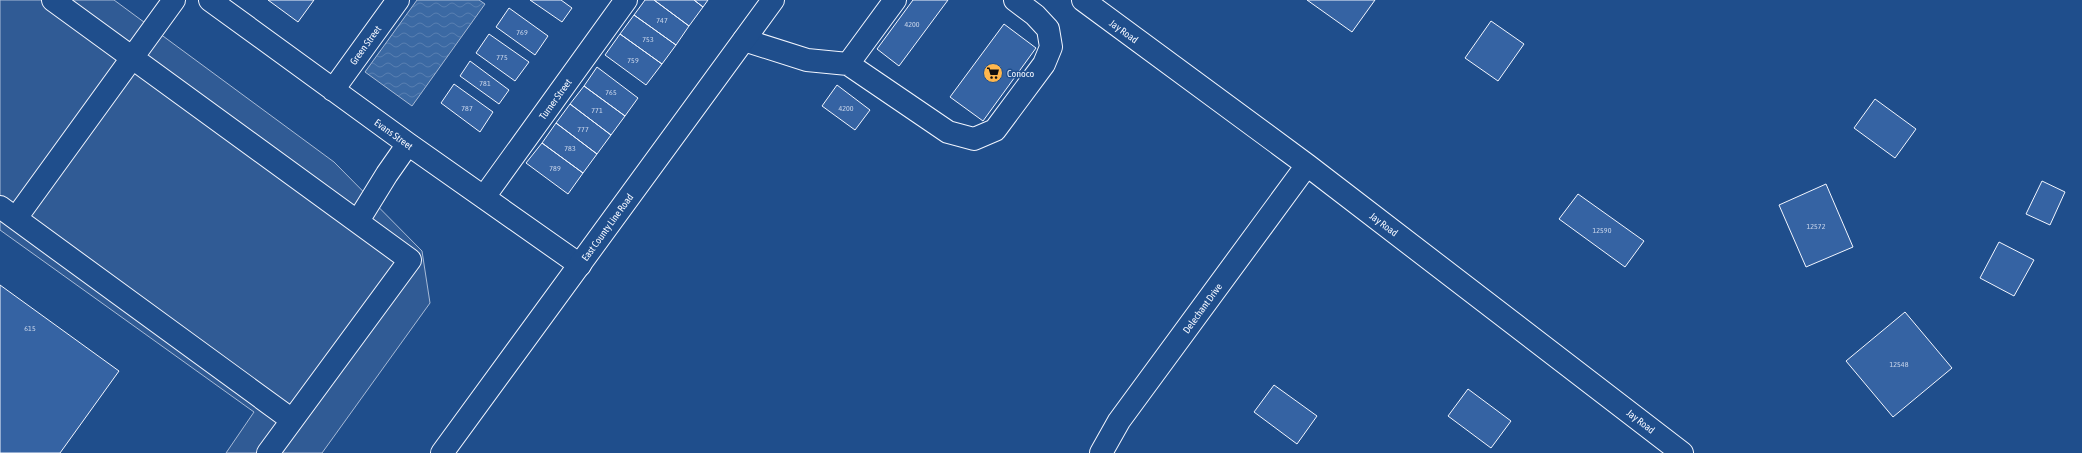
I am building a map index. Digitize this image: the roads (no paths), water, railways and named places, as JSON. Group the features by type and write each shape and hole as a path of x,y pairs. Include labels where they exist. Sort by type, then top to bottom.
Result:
{"street":[{"path":"53,0 410,260 268,453"},
{"path":"174,0 133,58 8,213 292,420"},
{"name":"Evans Street","path":"210,0 408,144 580,265"},
{"name":"Green Street","path":"333,90 398,0"},
{"name":"Turner Street","path":"484,198 626,0"},
{"name":"East County Line Road","path":"442,453 773,0"},
{"path":"848,64 895,0"},
{"path":"744,40 807,60 848,64 948,132 974,139 995,130 1044,64 1051,47 1048,29 1035,15 1015,0"},
{"name":"Jay Road","path":"1083,0 1306,165 1682,453"},
{"path":"358,221 387,174 408,144"},
{"name":"Delechant Drive","path":"1101,453 1119,421 1306,165"}],"water":[{"path":"417,0 479,0 485,4 412,106 365,72"}],"place":[{"name":"Conoco","path":"993,73"}]}
